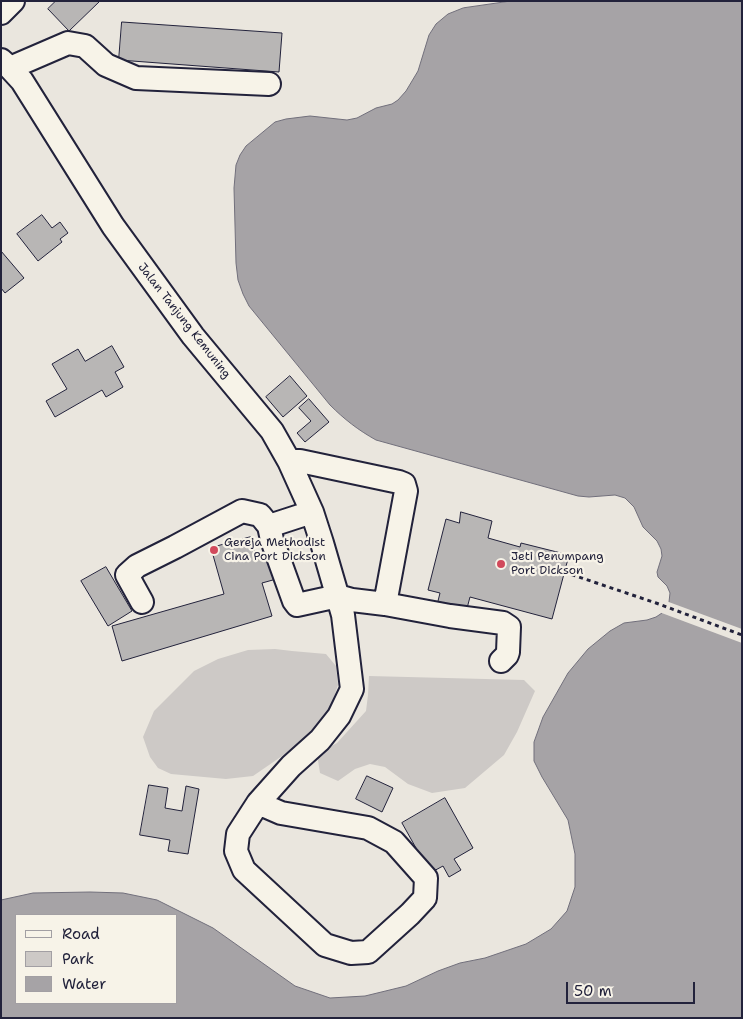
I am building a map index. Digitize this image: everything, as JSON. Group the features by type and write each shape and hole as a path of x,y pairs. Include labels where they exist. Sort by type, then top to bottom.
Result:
{"street":[{"path":"1,13 13,1"},
{"path":"6,64 68,43 85,46 106,65 136,78 269,84"},
{"name":"Jalan Tanjung Kemuning","path":"6,64 22,80 113,226 193,336 272,431 289,461 312,512 338,596 343,615 352,689 339,716 320,740 291,766 258,803 238,834 236,852 244,870 325,946 350,953 368,952 425,898 426,878 394,842 368,828 281,813 258,803"},
{"path":"289,461 300,461 404,484 406,491 385,604"},
{"path":"142,602 127,575 137,566 242,512 260,515 270,526 272,540 297,605 338,596 450,616 504,622 508,627 508,652 501,661"},
{"path":"270,526 312,512"}],"path":[{"path":"564,572 742,635"}],"green space":[{"path":"275,649 326,654 336,666 338,685 329,711 312,733 253,776 226,779 171,774 158,768 150,757 143,737 154,711 194,671 218,659 248,650"},
{"path":"369,676 524,680 535,691 517,732 504,755 465,788 432,793 408,784 385,767 370,764 355,769 338,781 320,773 317,754 337,743 366,711"}],"water":[{"path":"511,1 742,1 742,1018 1,1018 1,900 33,893 123,893 157,900 213,928 295,986 330,998 365,996 406,986 460,963 485,958 526,944 551,929 567,911 575,887 575,854 568,820 534,761 534,742 543,717 568,673 588,649 610,631 624,623 656,617 662,613 669,602 670,593 667,586 658,577 657,572 662,556 657,541 643,527 634,507 625,498 615,495 578,496 376,440 363,432 330,405 249,306 238,280 234,188 236,165 246,146 275,122 310,116 347,120 357,118 376,108 392,104 406,91 418,71 429,35 436,24 448,14 463,8"}],"pier":[{"path":"666,601 742,629 742,643 659,612"}],"building":[{"path":"56,1 100,1 69,31 48,9"},
{"path":"122,22 282,33 279,72 119,60"},
{"path":"42,215 52,228 60,222 68,233 60,239 62,242 38,261 17,234"},
{"path":"1,251 24,278 5,293 1,288"},
{"path":"112,346 124,367 115,372 123,387 106,397 102,390 55,417 46,401 67,389 52,364 78,349 85,361"},
{"path":"290,376 307,396 283,417 266,397"},
{"path":"309,399 329,422 305,442 297,433 311,421 299,408"},
{"name":"Jeti Penumpang Port Dickson","path":"461,512 492,521 488,538 520,547 521,543 569,555 552,619 470,597 466,612 437,605 440,593 428,590 446,519 459,523"},
{"path":"251,537 257,559 273,554 280,578 262,583 272,616 122,661 112,626 224,594 211,548"},
{"path":"106,567 132,611 108,626 81,581"},
{"path":"367,776 393,788 382,812 356,799"},
{"path":"149,785 168,788 165,808 182,811 186,786 199,789 188,854 168,851 170,840 140,835"},
{"path":"445,798 473,848 454,859 461,870 449,877 443,866 430,873 402,823"}],"place":[{"name":"Gereja Methodist Cina Port Dickson","path":"214,550"},
{"name":"Jeti Penumpang Port Dickson","path":"501,564"}]}
